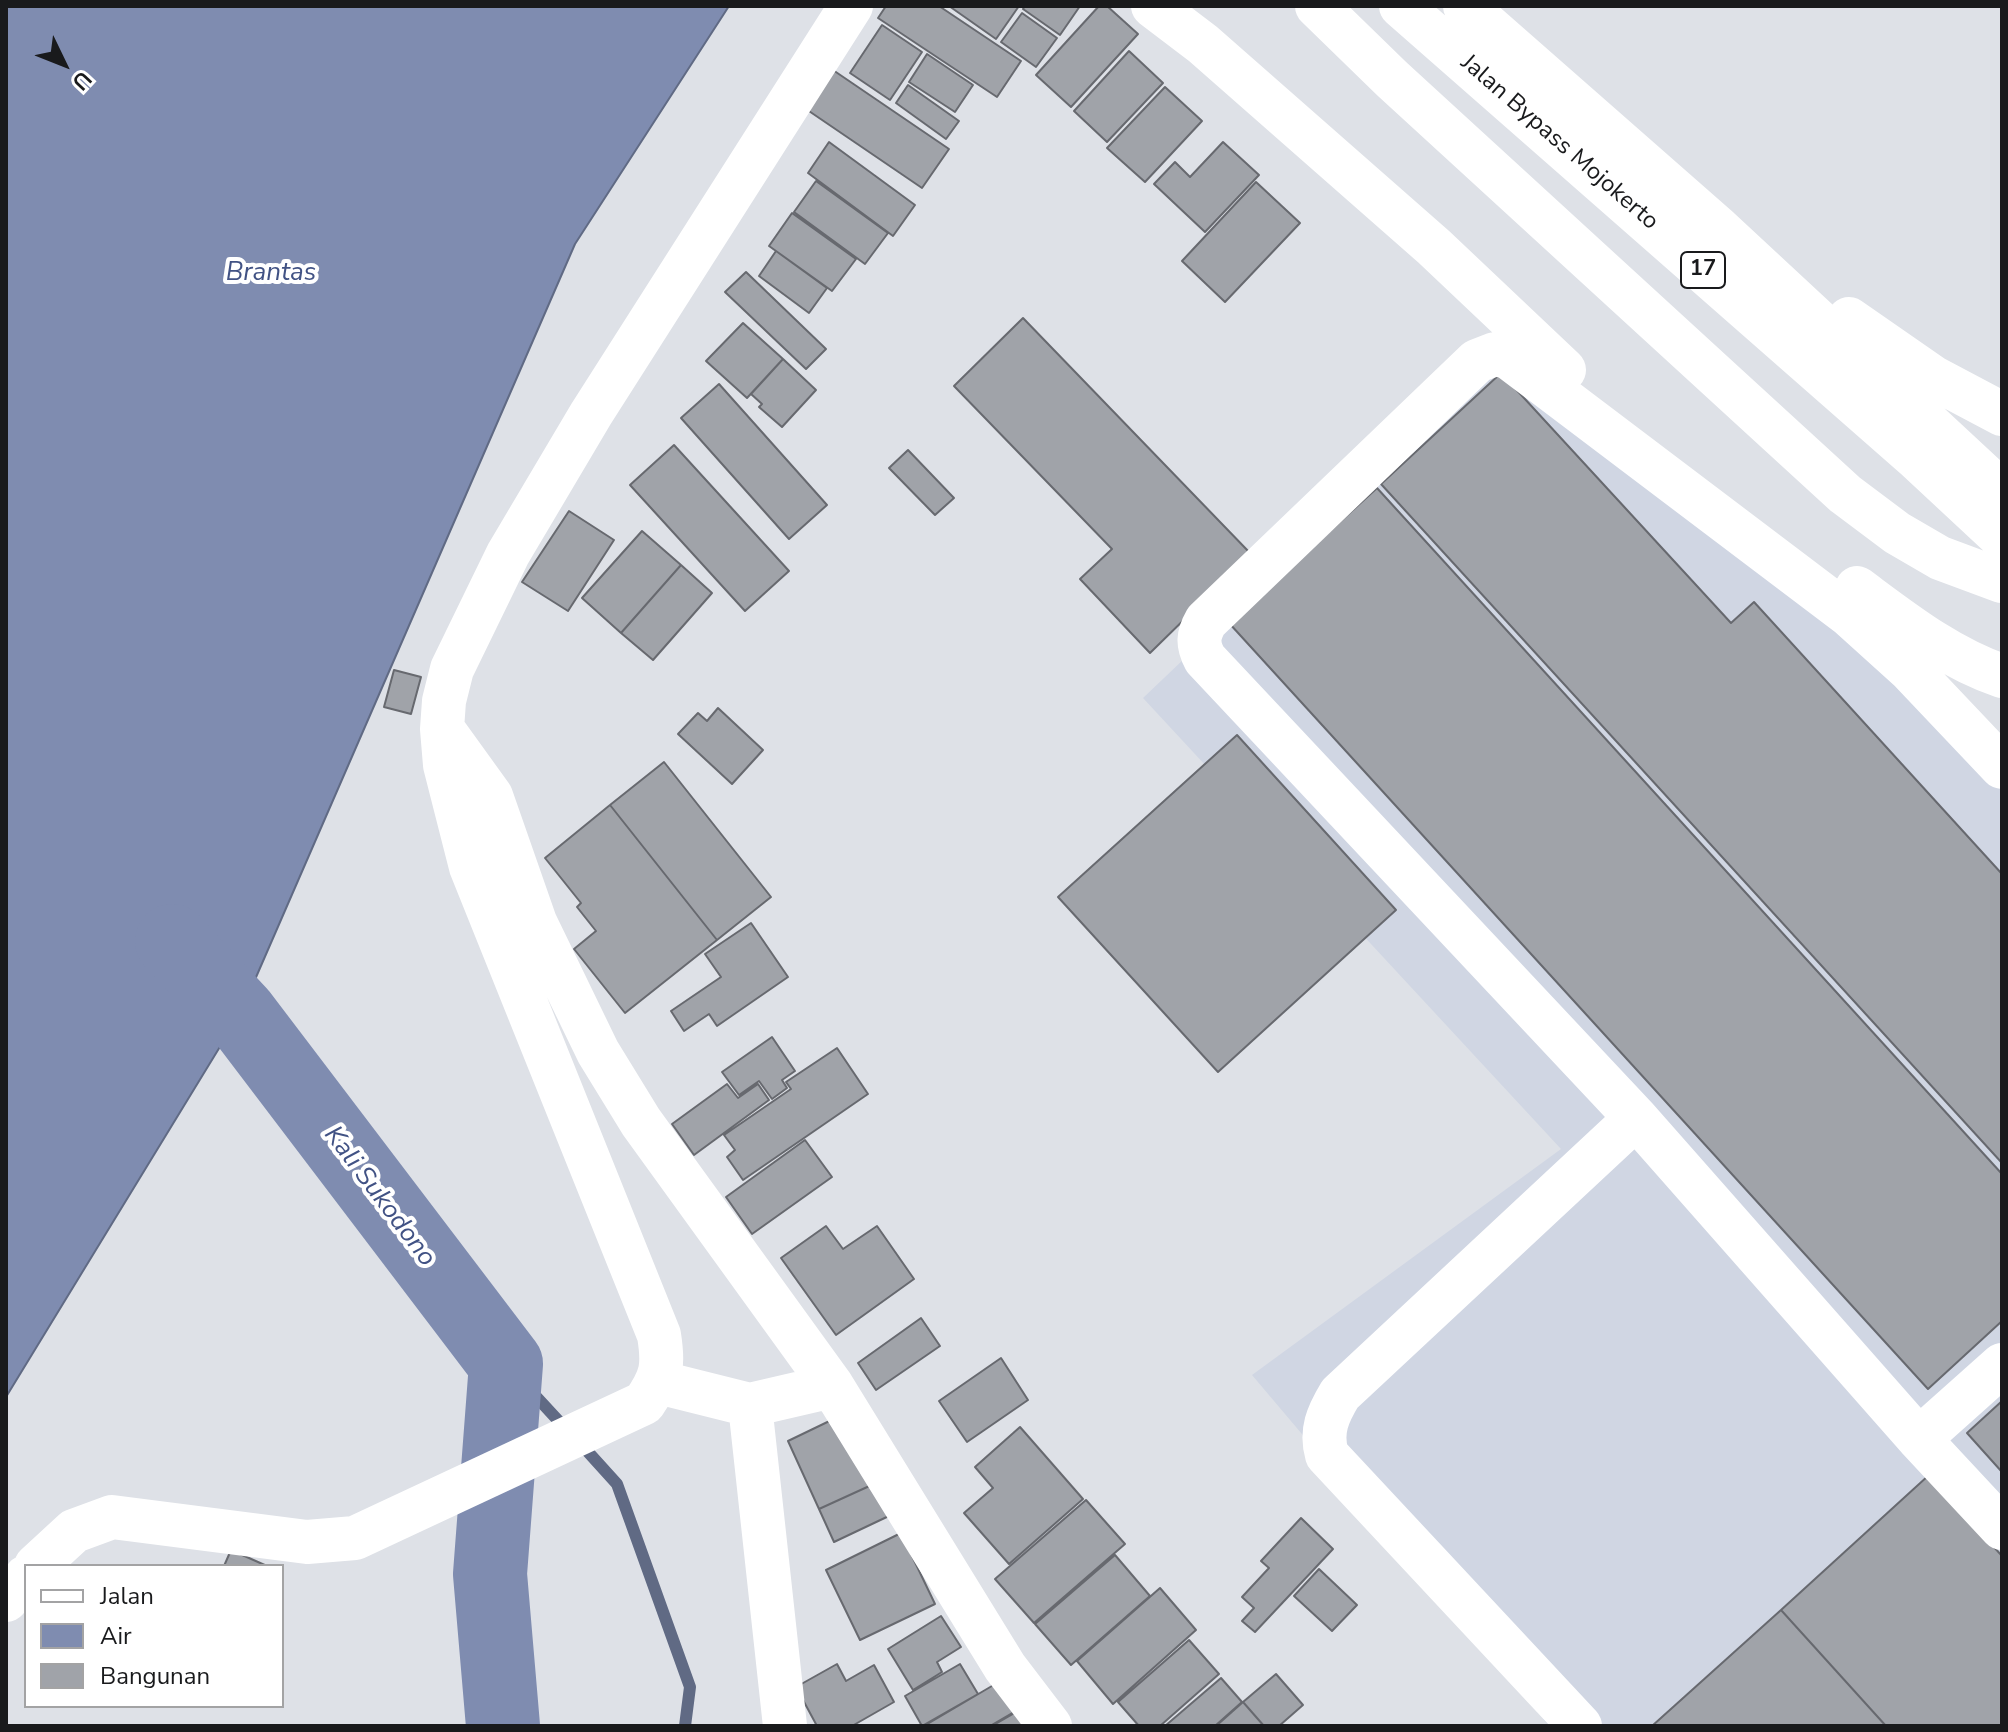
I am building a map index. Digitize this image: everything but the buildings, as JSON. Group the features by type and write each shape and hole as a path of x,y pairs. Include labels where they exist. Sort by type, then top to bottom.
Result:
{"main road":[{"path":"40,1564 74,1531 112,1517 265,1539 329,1542 355,1538 644,1403 658,1382 663,1359 659,1335 471,867 445,765 442,729 444,701 452,669 508,554 591,414 851,6"},
{"path":"1153,6 1203,44 1434,247 1555,362 1930,642 1974,667 2002,676"},
{"path":"1317,6 1392,79 1845,494 1897,533 1940,558 2002,581"},
{"name":"Jalan Bypass Mojokerto","path":"1401,6 1915,457 2002,538"},
{"name":"Jalan Bypass Mojokerto","path":"1465,6 1719,229 2002,492"},
{"path":"1719,229 1934,378 2002,414"},
{"path":"2002,767 1911,671 1849,615 1508,357 1495,354 1477,361 1228,599 1206,621 1199,634 1200,649 1205,659 1636,1118 1919,1439 2002,1528"},
{"path":"442,729 491,796 535,922 598,1052 641,1122 832,1386 1005,1667 1050,1726"},
{"path":"1580,1726 1327,1455 1324,1442 1327,1417 1340,1394 1636,1118"},
{"path":"1919,1439 2002,1365"},
{"path":"658,1382 750,1405 832,1386"},
{"path":"750,1405 785,1726"}],"shaded area":[{"path":"1498,360 2002,761 2002,1726 1549,1726 1252,1375 1561,1149 1143,698"}],"water":[{"name":"Brantas","path":"6,6 729,6 575,244 240,1014 6,1397"}],"waterway":[{"name":"Kali Sukodono","path":"172,941 240,1014 506,1364 490,1574 503,1726"},
{"path":"506,1364 566,1429"},
{"path":"579,1442 617,1484 690,1687 685,1726"}]}
